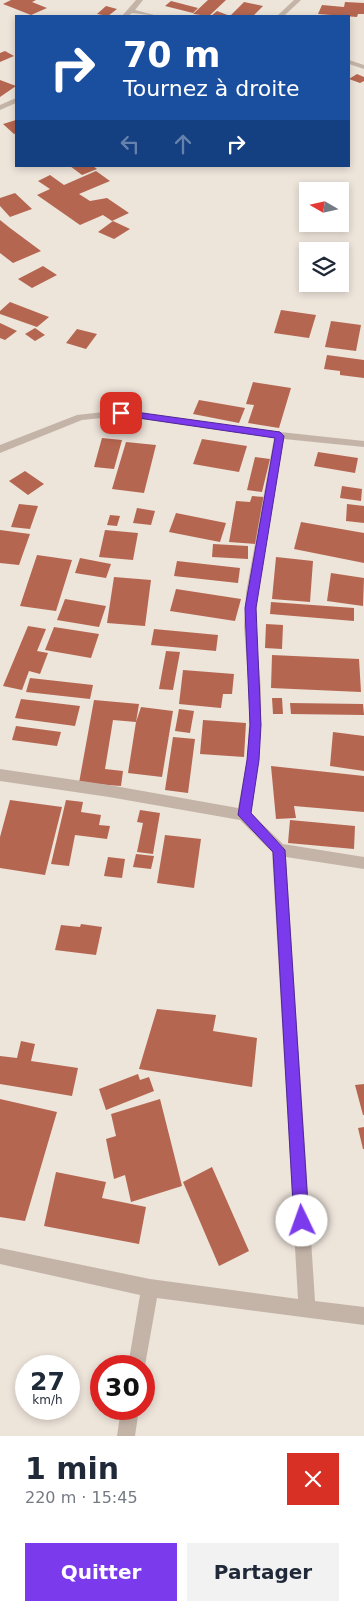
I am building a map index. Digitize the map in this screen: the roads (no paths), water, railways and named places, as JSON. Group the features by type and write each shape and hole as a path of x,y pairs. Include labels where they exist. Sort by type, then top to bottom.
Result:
{"street":[{"path":"126,15 140,0"},
{"path":"281,15 298,0"},
{"path":"132,11 150,15"},
{"path":"350,62 364,67"},
{"path":"0,108 15,100"},
{"path":"0,448 82,417 121,413 280,436 364,444"},
{"path":"244,815 253,760 255,725 255,693 250,626 251,601 280,436"},
{"path":"0,775 109,791 244,815 279,850 364,863"},
{"path":"279,850 308,1308"},
{"path":"0,1256 150,1288 364,1316"},
{"path":"139,1355 150,1288"},
{"path":"126,1436 128,1420"}]}
